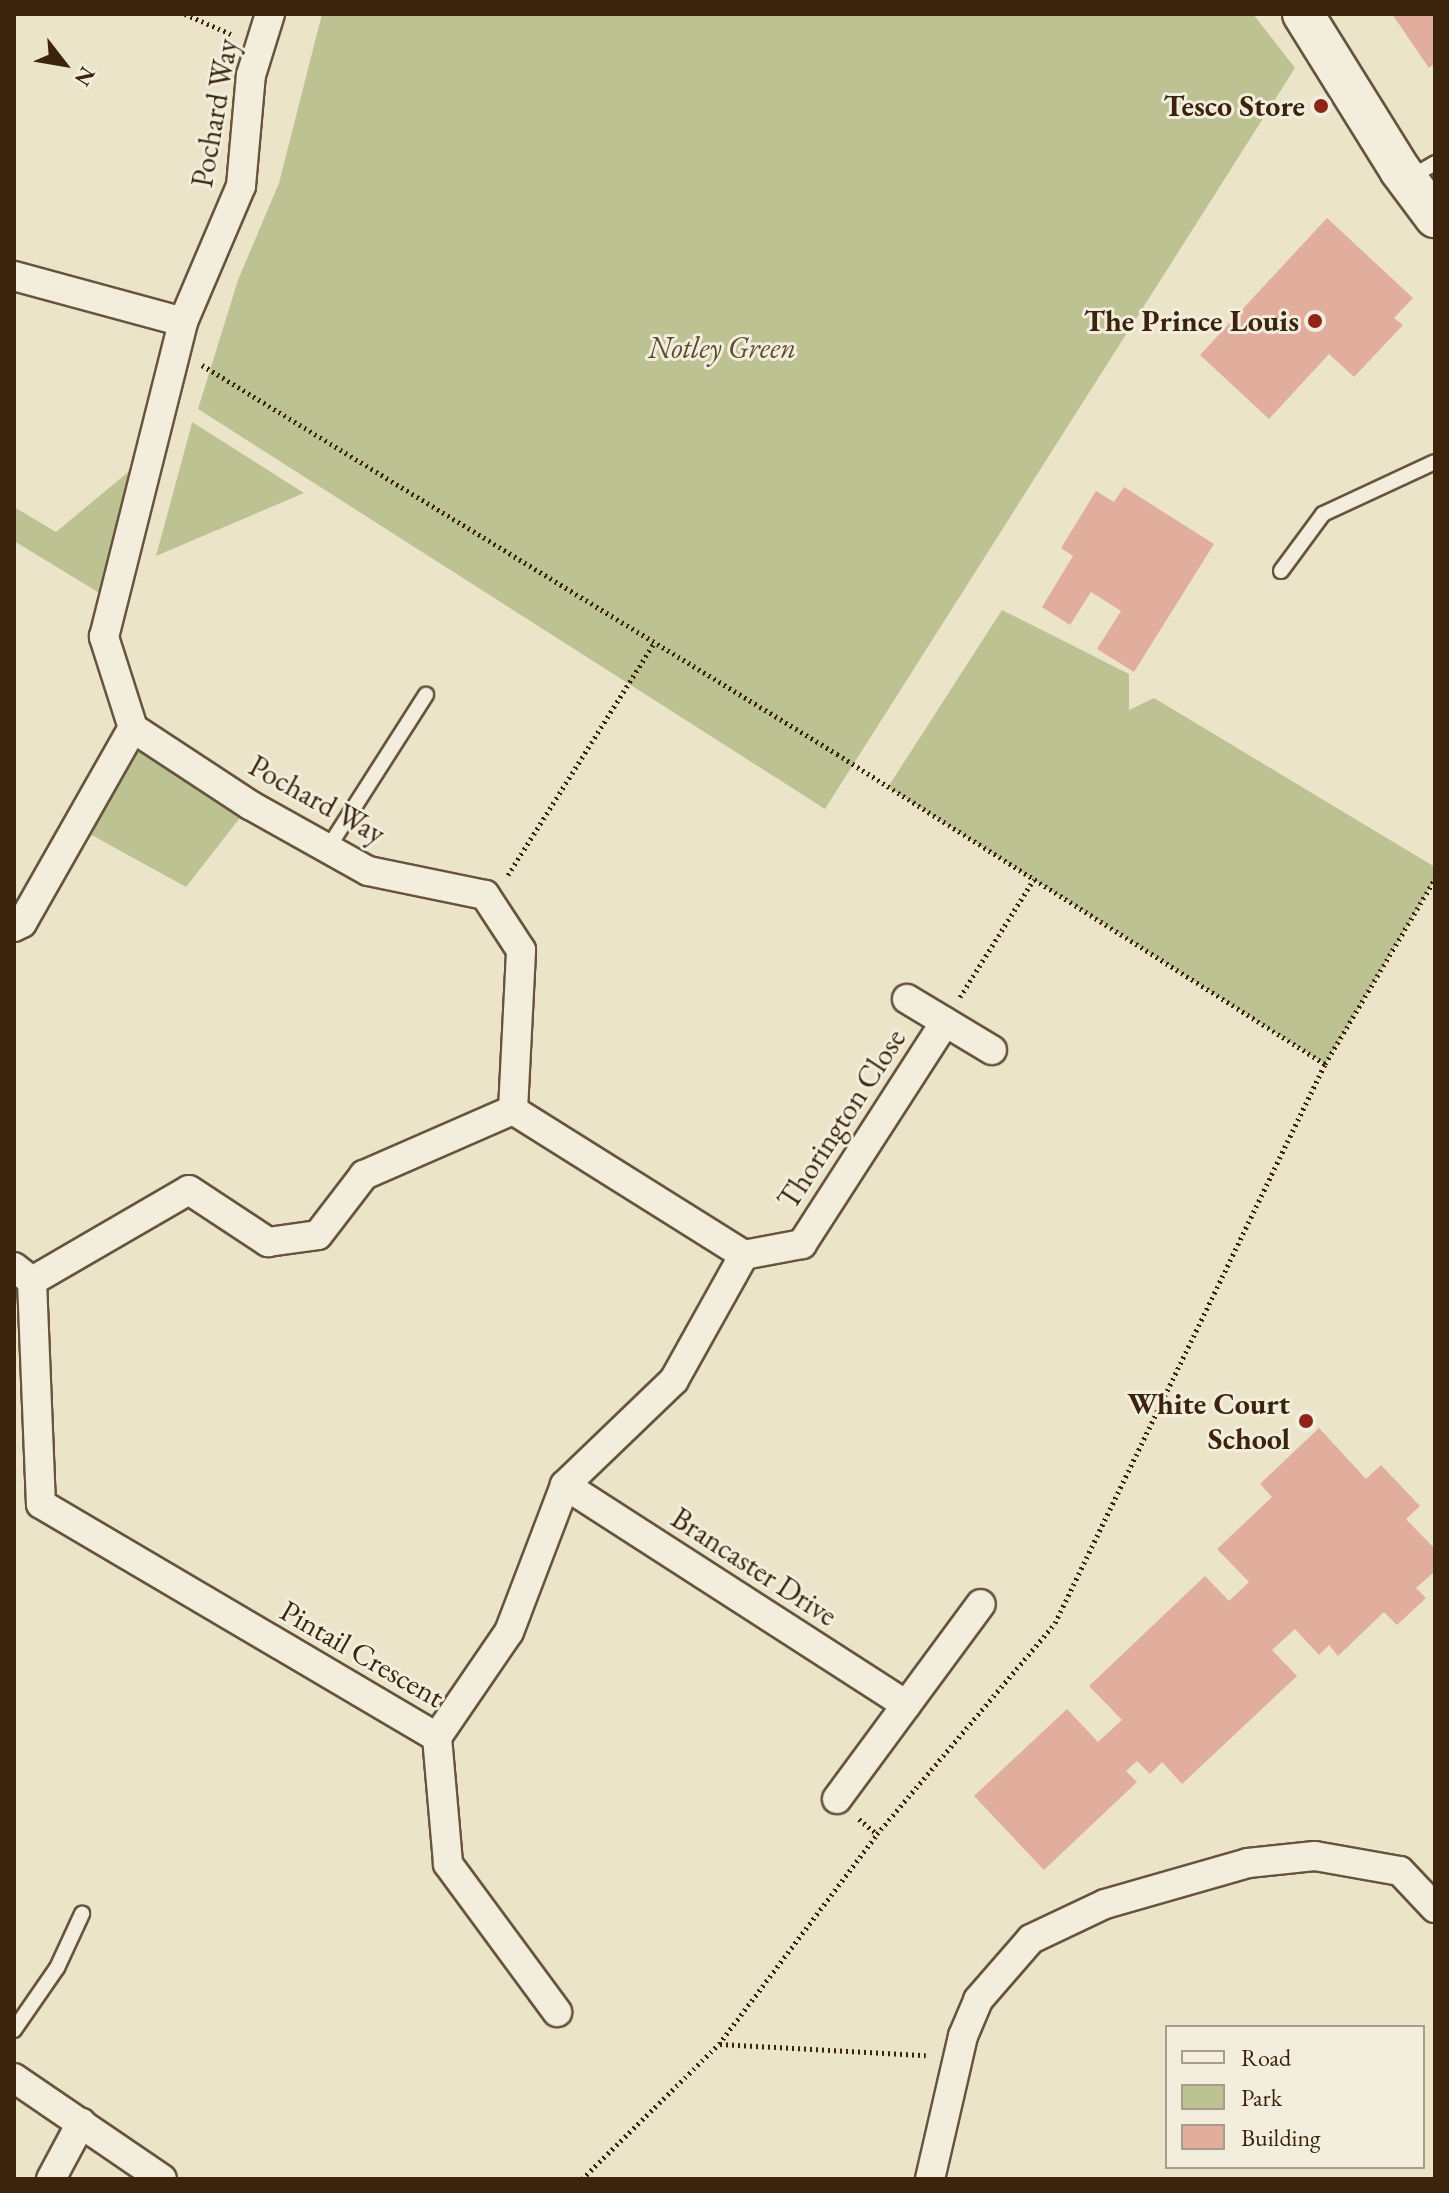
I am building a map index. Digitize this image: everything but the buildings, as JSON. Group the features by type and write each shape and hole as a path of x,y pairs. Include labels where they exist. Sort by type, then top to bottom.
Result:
{"street":[{"name":"Pochard Way","path":"270,14 251,75 241,186 183,322 104,637 133,728 368,871 485,895 490,903"},
{"path":"1303,14 1421,171 1435,217"},
{"path":"14,276 183,322"},
{"path":"14,927 22,923 133,728"},
{"path":"490,903 521,950 513,1110"},
{"path":"907,999 992,1050"},
{"name":"Thorington Close","path":"744,1255 802,1244 945,1022"},
{"path":"513,1110 744,1255"},
{"path":"23,1274 189,1190 268,1242 318,1235 364,1175 513,1110"},
{"name":"Pintail Crescent","path":"23,1274 41,1504 437,1737 509,1632 565,1485 674,1380 744,1255"},
{"name":"Brancaster Drive","path":"565,1485 906,1705"},
{"path":"837,1799 981,1604"},
{"path":"437,1737 448,1864 557,2012"},
{"path":"930,2179 956,2057 978,2000 1031,1939 1105,1904 1248,1863 1315,1856 1400,1871 1435,1908"},
{"path":"14,2078 162,2179"},
{"path":"51,2179 81,2123"}],"lane":[{"path":"1281,571 1323,514 1435,462"},
{"path":"328,848 426,695"},
{"path":"14,2030 57,1968 82,1914"}],"path":[{"path":"200,363 655,642 1325,1064"},
{"path":"490,903 655,642"},
{"path":"945,1022 1034,879"},
{"path":"582,2179 719,2044 877,1834 1055,1623 1325,1064 1435,879"},
{"path":"719,2044 956,2057"}],"green space":[{"name":"Notley Green","path":"322,14 1253,14 1295,68 825,809 198,409 238,280 279,183"},
{"path":"192,422 304,493 156,556 191,427"},
{"path":"133,468 101,594 14,541 14,507 56,532"},
{"path":"1002,610 1129,674 1129,710 1154,698 1435,867 1435,879 1325,1064 888,787"},
{"path":"133,728 250,805 186,887 77,827"}],"place":[{"name":"Tesco Store","path":"1321,106"},
{"name":"The Prince Louis","path":"1315,321"},
{"name":"White Court School","path":"1306,1421"}]}
